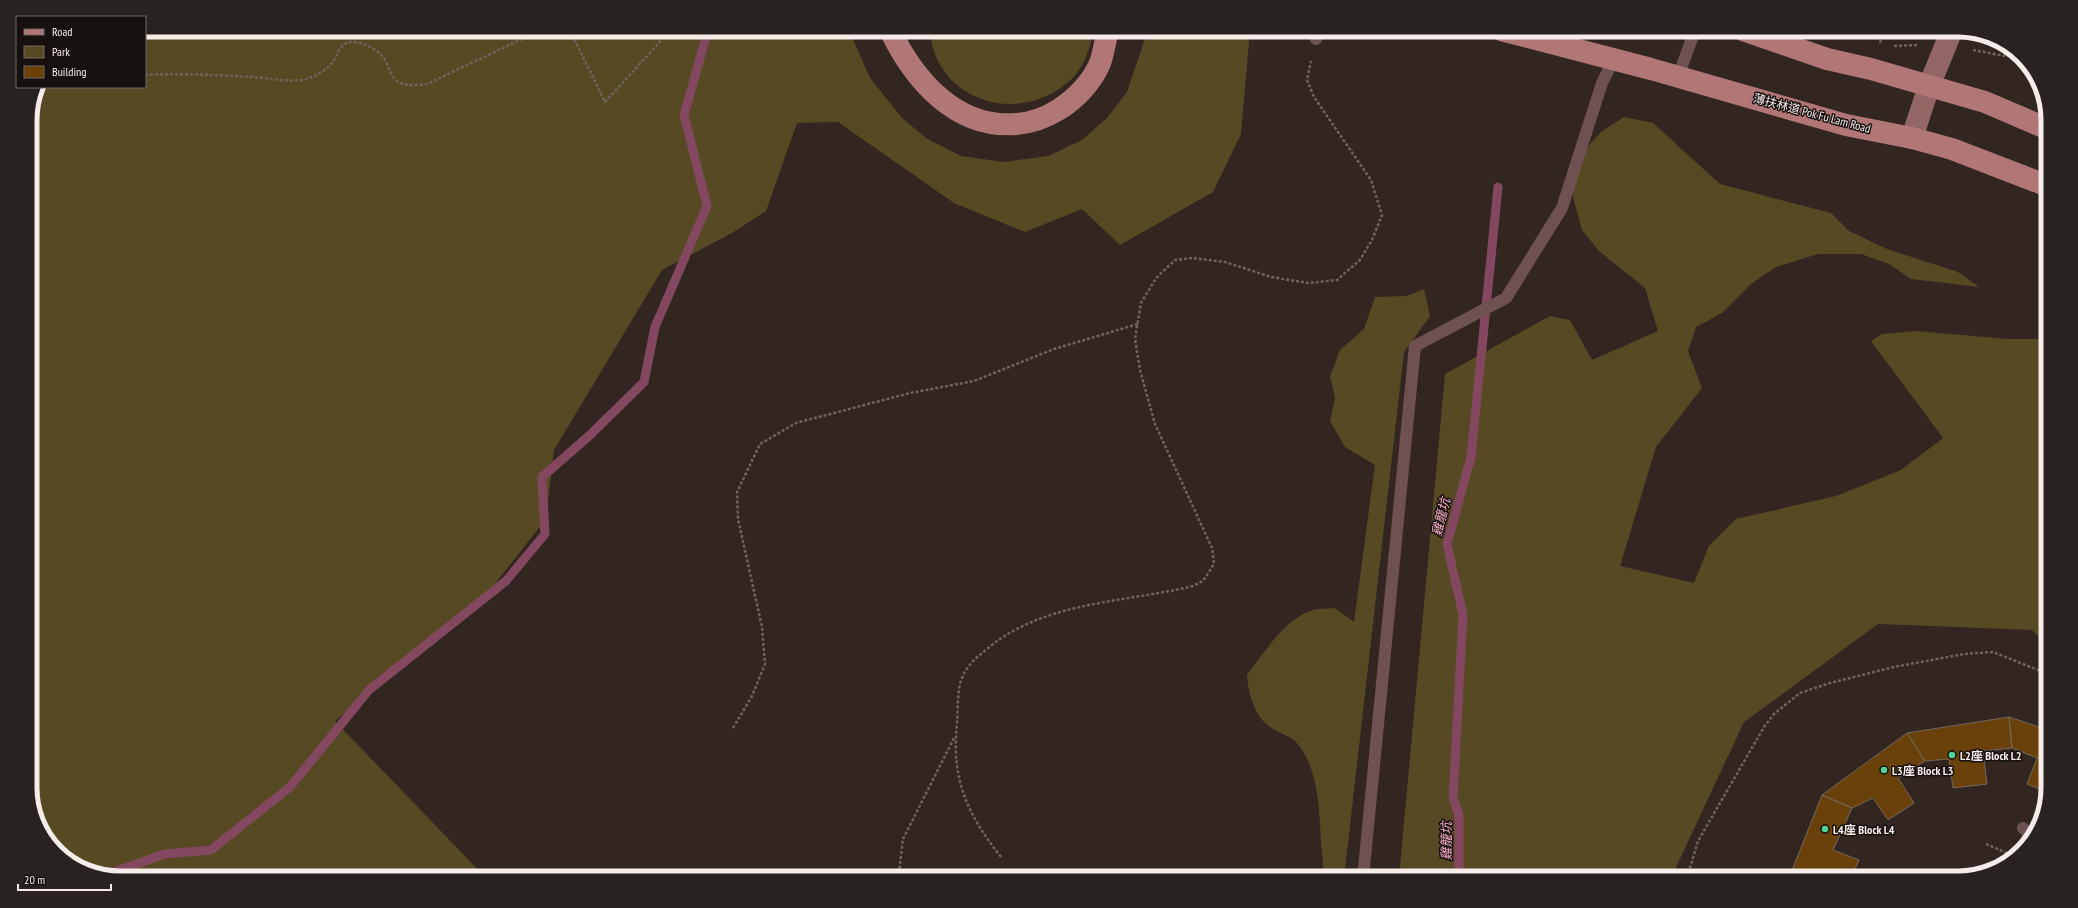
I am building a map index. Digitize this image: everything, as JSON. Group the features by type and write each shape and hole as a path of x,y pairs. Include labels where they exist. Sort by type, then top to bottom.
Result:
{"main road":[{"path":"894,37 927,86 942,102 961,114 982,122 1004,125 1028,123 1050,115 1071,102 1087,84 1100,63 1106,37"},
{"path":"908,37 916,68 927,86"},
{"name":"薄扶林道 Pok Fu Lam Road","path":"1526,37 1572,50 1614,59 1846,125 1912,138 1952,149 2041,183"},
{"path":"1765,37 1827,59 1871,69 1985,102 2041,126"},
{"path":"1912,138 1929,86 1949,37"}],"lane":[{"path":"1678,77 1692,37"},
{"path":"1364,871 1415,346 1506,298 1562,208 1602,83 1614,59"}],"path":[{"path":"146,75 184,73 306,79 326,68 334,60 337,52 342,46 349,42 360,43 375,50 385,61 390,72 398,82 412,85 427,84 526,37"},
{"path":"573,37 605,102 659,43 663,37"},
{"path":"1001,857 981,831 960,787 956,736 961,680 969,664 1001,638 1036,620 1074,608 1193,586 1203,581 1214,564 1212,548 1155,424 1140,370 1135,339 1141,303 1156,278 1176,260 1192,258 1225,262 1271,278 1308,283 1337,280 1360,260 1372,240 1382,215 1371,180 1314,97 1307,80 1316,37"},
{"path":"1879,46 1882,37"},
{"path":"733,728 752,696 765,664 762,627 738,519 738,492 760,444 796,423 910,393 974,380 1054,348 1138,324"},
{"path":"1689,871 1698,840 1764,726 1774,714 1800,693 1830,682 1894,667 1964,654 1993,652 2041,671"},
{"path":"899,871 903,839 956,736"},
{"path":"1986,844 2008,854"}],"green space":[{"path":"146,37 852,37 870,78 902,118 926,138 961,156 1004,162 1048,156 1082,140 1107,118 1127,92 1146,37 1249,37 1241,134 1213,192 1120,245 1082,209 1025,232 954,203 838,122 797,123 766,211 732,233 662,270 554,450 546,519 483,599 335,721 479,871 110,870 88,865 70,854 61,847 43,820 37,793 37,115 41,94 44,88 146,88"},
{"path":"931,37 1092,37 1082,65 1069,82 1046,96 1026,102 1007,104 988,101 970,94 955,83 942,68 934,50"},
{"path":"1624,117 1653,123 1720,184 1831,213 1849,231 1887,249 1958,272 1979,287 1911,279 1889,264 1861,254 1818,254 1776,267 1751,284 1722,313 1696,327 1688,351 1702,388 1656,447 1620,566 1694,583 1709,546 1736,519 1836,496 1901,470 1943,438 1871,341 1882,334 1916,331 2008,339 2041,339 2041,638 2032,630 1878,624 1744,722 1674,871 1400,871 1445,374 1550,316 1570,320 1592,360 1658,331 1645,288 1599,251 1582,230 1569,182 1579,156 1602,131"},
{"path":"1424,289 1430,316 1404,352 1345,871 1323,871 1317,792 1311,769 1306,757 1297,743 1290,737 1270,727 1260,717 1250,696 1247,675 1284,628 1303,614 1316,609 1335,608 1354,622 1375,465 1345,447 1330,421 1335,398 1330,376 1340,350 1364,329 1375,297 1407,296"}],"building":[{"name":"L2座 Block L2","path":"2009,717 2012,748 1983,751 1987,784 1953,788 1949,759 1925,761 1907,733"},
{"path":"2009,717 2041,728 2041,790 2027,784 2037,758 2012,748"},
{"name":"L3座 Block L3","path":"1907,733 1925,761 1898,778 1914,803 1888,820 1873,798 1852,808 1822,795"},
{"name":"L4座 Block L4","path":"1822,795 1852,808 1833,850 1859,860 1854,871 1792,871"}],"waterway":[{"path":"117,871 165,854 211,850 290,787 369,690 506,581 545,534 542,477 590,435 644,382 655,327 707,206 684,115 706,37"},
{"name":"雞籠坑","path":"1459,871 1459,815 1453,798 1463,615 1447,544 1471,457 1498,187"}],"place":[{"name":"L2座 Block L2","path":"1952,755"},
{"name":"L3座 Block L3","path":"1884,770"},
{"name":"L4座 Block L4","path":"1825,829"}]}
